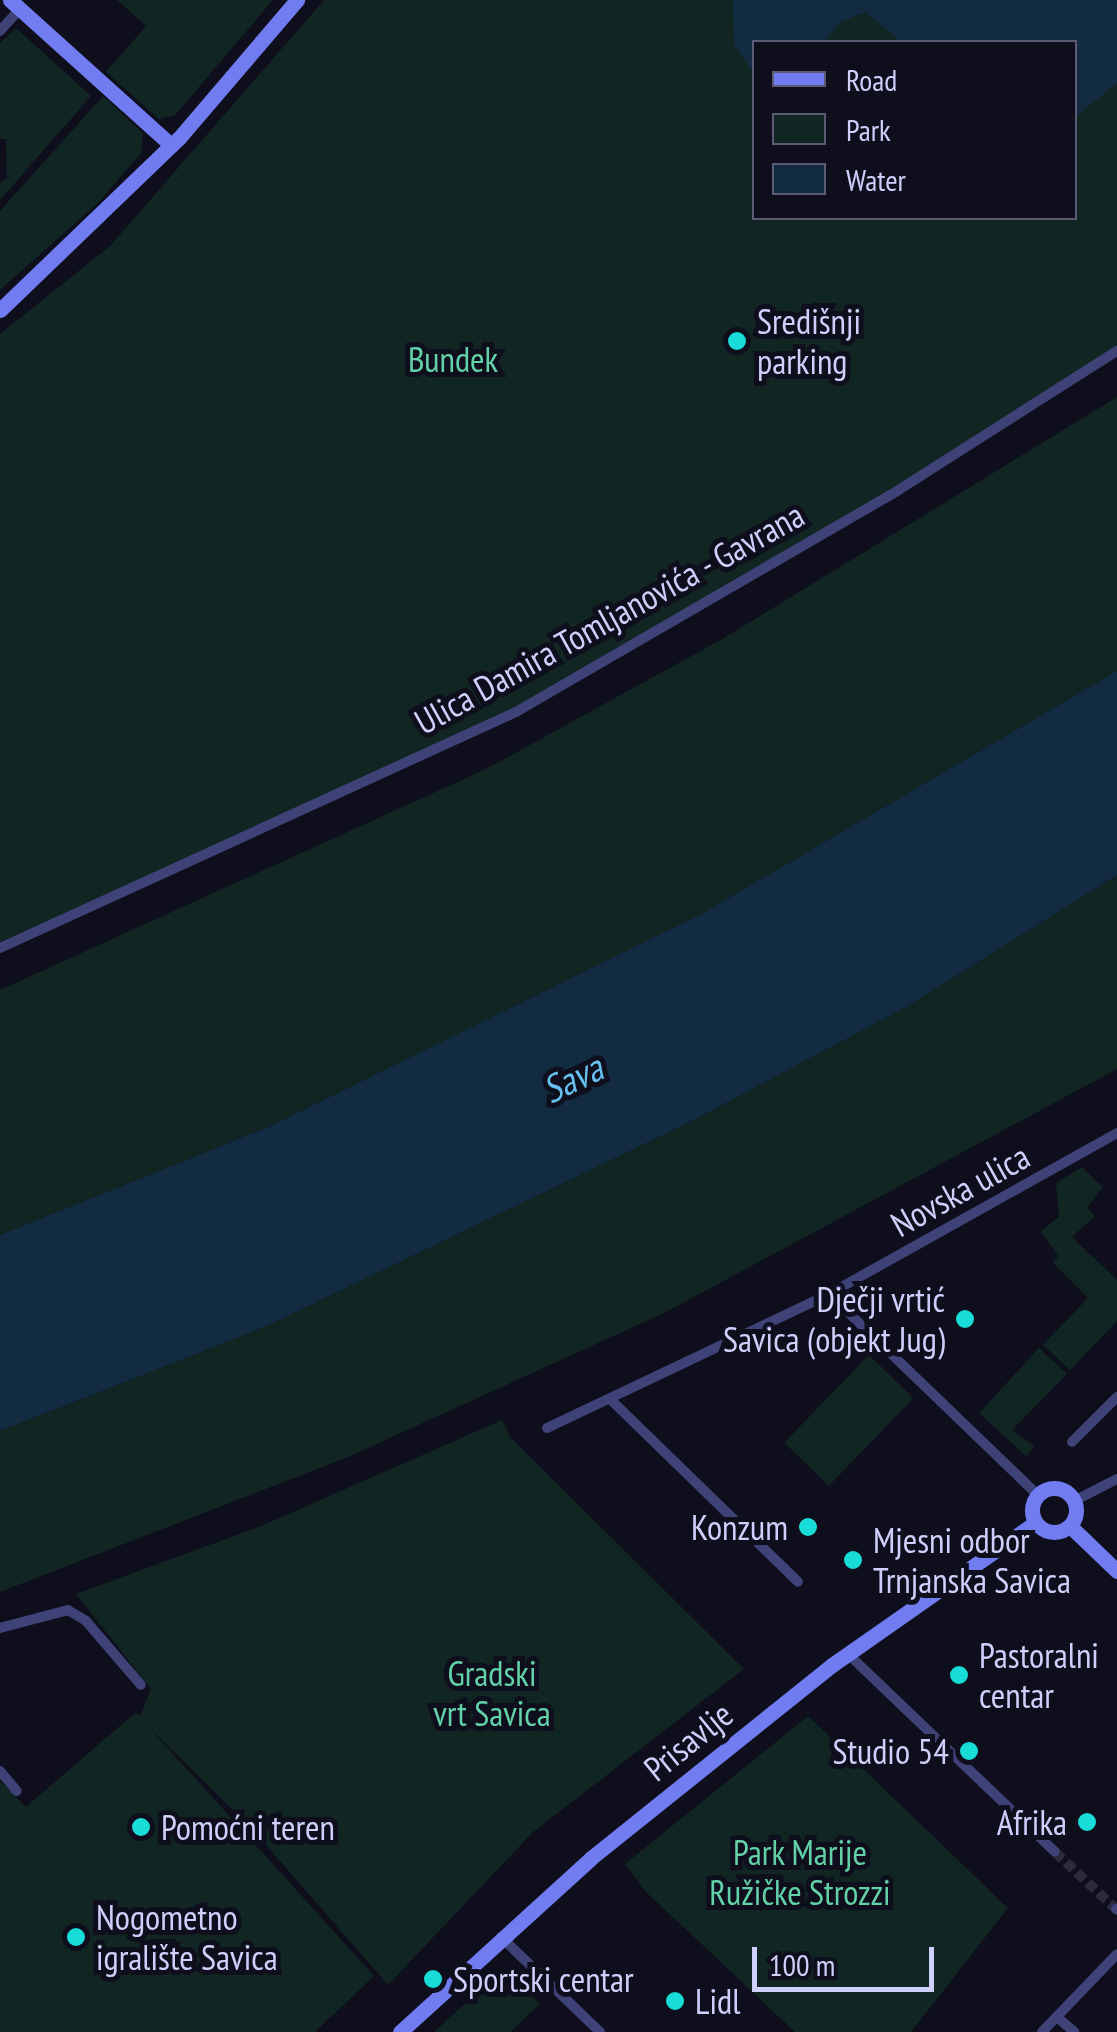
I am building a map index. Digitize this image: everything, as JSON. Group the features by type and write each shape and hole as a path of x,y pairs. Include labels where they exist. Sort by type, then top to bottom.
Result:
{"street":[{"path":"285,18 296,0"},
{"path":"0,310 172,145 285,18 307,0"},
{"path":"0,31 15,4 172,145"},
{"name":"Ulica Damira Tomljanovića - Gavrana","path":"0,948 516,712 897,491 1117,351"},
{"name":"Novska ulica","path":"548,1428 830,1294 1117,1133"},
{"path":"830,1294 1038,1495"},
{"path":"1072,1442 1117,1398"},
{"path":"610,1399 798,1582"},
{"path":"1074,1501 1117,1478"},
{"path":"1070,1526 1052,1532 1035,1523 1032,1508 1038,1495 1058,1488 1074,1501"},
{"path":"1070,1526 1074,1501"},
{"name":"Prisavlje","path":"400,2032 501,1937 848,1654 1035,1523"},
{"path":"1070,1526 1117,1571"},
{"path":"0,1628 68,1610 86,1621 141,1685"},
{"path":"848,1654 1055,1852"},
{"path":"0,1770 17,1792"},
{"path":"501,1937 600,2032"},
{"path":"1042,2032 1117,1954"},
{"path":"1056,2017 1074,2032"}],"green space":[{"path":"117,0 273,0 175,115 159,119 106,72 146,26"},
{"name":"Bundek","path":"324,0 1117,0 1117,346 901,486 529,702 223,848 0,942 0,334 110,246"},
{"path":"16,28 91,96 0,200 0,183 7,178 6,139 0,139 0,43"},
{"path":"103,96 143,133 141,153 99,202 0,290 0,211"},
{"path":"1117,397 1117,671 703,913 273,1125 0,1235 0,990 486,769 724,638"},
{"path":"1117,875 1117,1069 664,1313 348,1457 0,1592 0,1431 265,1327 698,1118 908,1006"},
{"path":"1082,1167 1103,1187 1087,1208 1095,1216 1072,1237 1117,1280 1117,1321 1070,1370 1043,1345 1088,1298 1053,1263 1058,1256 1041,1231 1059,1217 1056,1183"},
{"path":"1039,1348 1067,1374 1012,1430 1035,1446 1026,1456 979,1413"},
{"path":"869,1355 914,1398 829,1486 784,1443"},
{"name":"Gradski vrt Savica","path":"502,1420 511,1438 744,1669 533,1832 388,1985 254,1831 147,1725 374,1976 315,2032 0,2032 0,1781 26,1807 135,1713 140,1716 151,1689 76,1594 259,1527"},
{"name":"Park Marije Ružičke Strozzi","path":"808,1716 1008,1908 911,2032 795,2032 645,1891 625,1864"},
{"path":"503,1969 540,2004 510,2032 434,2032"}],"water":[{"path":"733,0 1117,0 1117,83 1077,115 1077,40 899,40 866,12 840,22 826,40 752,40 752,72 734,44"},
{"name":"Sava","path":"1117,671 1117,875 908,1006 698,1118 265,1327 0,1431 0,1235 273,1125 703,913"}],"tunnel":[{"path":"1055,1852 1116,1909"}],"place":[{"name":"Središnji parking","path":"737,341"},
{"name":"Dječji vrtić Savica (objekt Jug)","path":"965,1319"},
{"name":"Konzum","path":"808,1527"},
{"name":"Mjesni odbor Trnjanska Savica","path":"853,1560"},
{"name":"Pastoralni centar","path":"959,1675"},
{"name":"Studio 54","path":"969,1751"},
{"name":"Afrika","path":"1087,1822"},
{"name":"Pomoćni teren","path":"141,1827"},
{"name":"Nogometno igralište Savica","path":"76,1937"},
{"name":"Sportski centar","path":"433,1979"},
{"name":"Lidl","path":"675,2001"}]}
